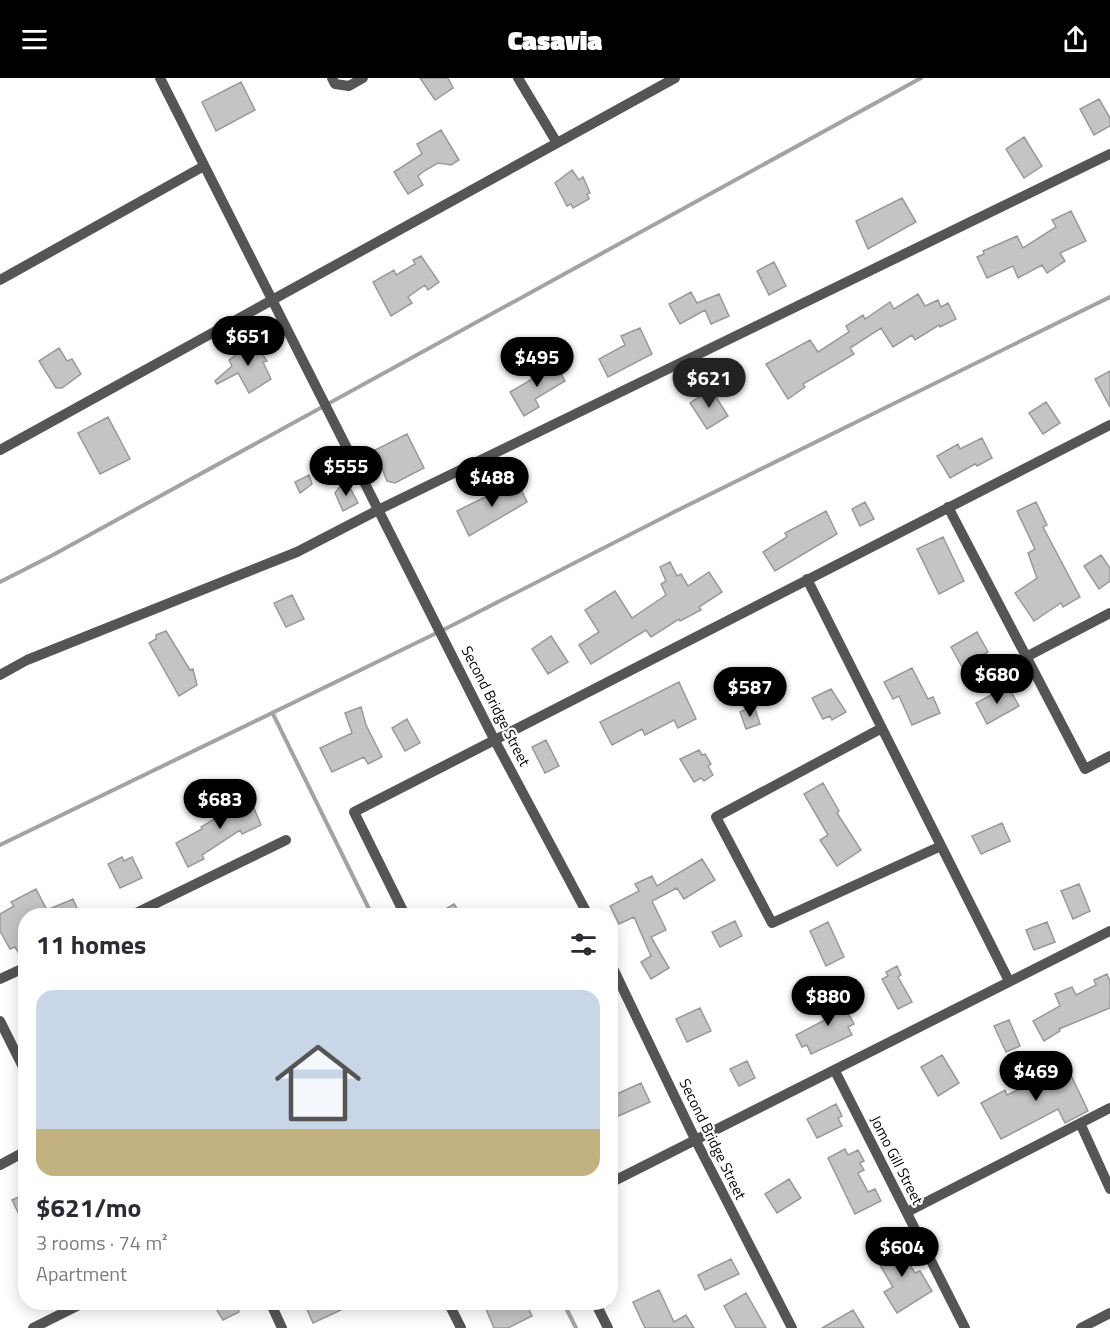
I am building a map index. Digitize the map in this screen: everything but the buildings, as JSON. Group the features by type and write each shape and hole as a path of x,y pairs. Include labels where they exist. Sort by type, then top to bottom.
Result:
{"street":[{"name":"Second Bridge Street","path":"160,78 271,302 446,640 494,739 584,908"},
{"path":"332,78 335,84 349,86 363,78"},
{"path":"518,78 557,143"},
{"path":"0,450 675,78"},
{"path":"0,675 27,660 297,552 378,510 1110,154"},
{"path":"0,280 204,166"},
{"path":"402,908 354,812 1110,425"},
{"path":"948,507 1084,769 1110,756"},
{"path":"807,579 1009,981"},
{"path":"1026,657 1110,612"},
{"path":"882,728 716,817 772,923 941,846"},
{"path":"146,908 286,840"},
{"path":"618,1179 1110,931"},
{"path":"0,980 18,971"},
{"name":"Second Bridge Street","path":"618,979 695,1139 792,1328"},
{"path":"0,1021 18,1057"},
{"name":"Jomo Gill Street","path":"835,1071 966,1328"},
{"path":"907,1212 1110,1108"},
{"path":"1080,1123 1110,1189"},
{"path":"0,1165 18,1156"},
{"path":"33,1328 70,1310"},
{"path":"274,1310 282,1328"},
{"path":"452,1310 461,1328"},
{"path":"599,1310 608,1328"},
{"path":"1081,1328 1110,1313"}],"waterway":[{"path":"0,582 921,78"},
{"path":"0,845 451,626 678,510 1110,297"},
{"path":"273,714 369,908"},
{"path":"567,1310 576,1328"}]}
